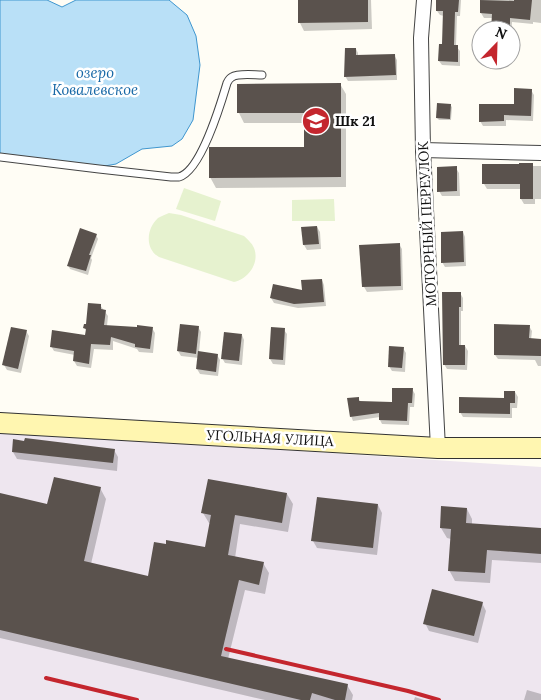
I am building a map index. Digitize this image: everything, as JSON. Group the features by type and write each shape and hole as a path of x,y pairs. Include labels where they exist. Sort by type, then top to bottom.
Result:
{"street":[{"name":"МОТОРНЫЙ ПЕРЕУЛОК","path":"424,0 421,38 423,150 438,448"},
{"path":"423,150 541,153"},
{"name":"УГОЛЬНАЯ УЛИЦА","path":"0,423 438,448 541,448"}],"lane":[{"path":"0,156 98,170 180,177 194,164 213,128 227,83 230,79 233,76 239,75 262,74"}],"shaded area":[{"path":"0,431 541,467 541,700 0,700"}],"green space":[{"path":"184,188 221,201 215,221 176,209"},
{"path":"334,199 335,221 292,221 292,200"},
{"path":"169,213 181,215 244,236 254,248 255,259 252,269 244,278 234,282 159,257 151,249 149,233 158,218"}],"water":[{"name":"озеро Ковалевское","path":"0,0 47,0 62,7 76,0 169,0 187,15 196,36 200,65 193,120 182,139 172,146 142,149 116,164 99,167 0,155"}],"building":[{"path":"298,0 368,0 368,22 298,23"},
{"path":"436,0 459,0 458,12 455,12 454,45 458,45 458,62 438,61 439,44 442,44 443,11 436,11"},
{"path":"480,0 532,0 530,20 510,18 510,20 492,20 492,14 480,13"},
{"path":"345,48 356,48 356,55 395,54 396,75 344,77"},
{"path":"341,83 341,177 209,178 209,147 304,147 304,113 237,113 237,84"},
{"path":"514,88 532,89 531,116 504,115 504,121 479,122 479,104 514,104"},
{"path":"437,103 451,104 450,119 436,118"},
{"path":"533,163 533,199 520,199 520,184 482,184 482,164"},
{"path":"457,166 457,191 437,192 437,167"},
{"path":"317,226 319,244 303,245 301,227"},
{"path":"80,228 97,234 89,255 91,255 86,271 67,266"},
{"path":"463,231 464,262 441,263 441,232"},
{"path":"400,243 401,286 362,287 359,245"},
{"path":"322,279 324,302 294,304 270,298 273,284 302,290 301,280"},
{"path":"442,292 461,292 459,345 465,345 465,365 443,365"},
{"path":"88,303 101,304 101,309 106,310 104,325 153,327 150,349 135,347 135,344 111,337 110,345 91,344 89,364 73,361 74,351 50,347 52,330 85,335 86,329 83,328 84,324 86,324"},
{"path":"180,324 199,326 196,354 177,351"},
{"path":"494,324 530,325 529,338 541,339 541,356 494,355"},
{"path":"11,327 27,330 18,369 2,365"},
{"path":"271,327 285,328 283,360 269,359"},
{"path":"224,332 242,334 239,361 221,359"},
{"path":"389,346 404,347 402,368 388,367"},
{"path":"198,351 218,354 216,372 196,369"},
{"path":"392,388 413,388 412,403 408,403 407,421 379,420 379,413 350,417 347,398 359,397 359,401 392,402"},
{"path":"504,391 515,391 515,403 510,403 510,414 459,413 459,397 504,398"},
{"path":"25,438 115,449 113,463 12,452 13,439 24,441"},
{"path":"54,477 101,487 84,561 148,576 154,542 166,544 166,540 205,547 211,515 201,513 208,479 287,493 282,523 235,515 228,555 264,562 259,585 239,580 221,656 348,684 345,700 335,700 312,693 310,700 301,700 0,630 0,493 47,504"},
{"path":"317,497 378,504 373,548 311,541"},
{"path":"441,506 467,508 466,523 541,528 541,554 487,550 485,573 448,571 451,529 440,528"},
{"path":"432,589 483,602 474,636 423,624"}],"railway":[{"path":"226,649 408,691 439,700"},
{"path":"46,678 137,700"}],"place":[{"name":"Шк 21","path":"316,121"}]}
